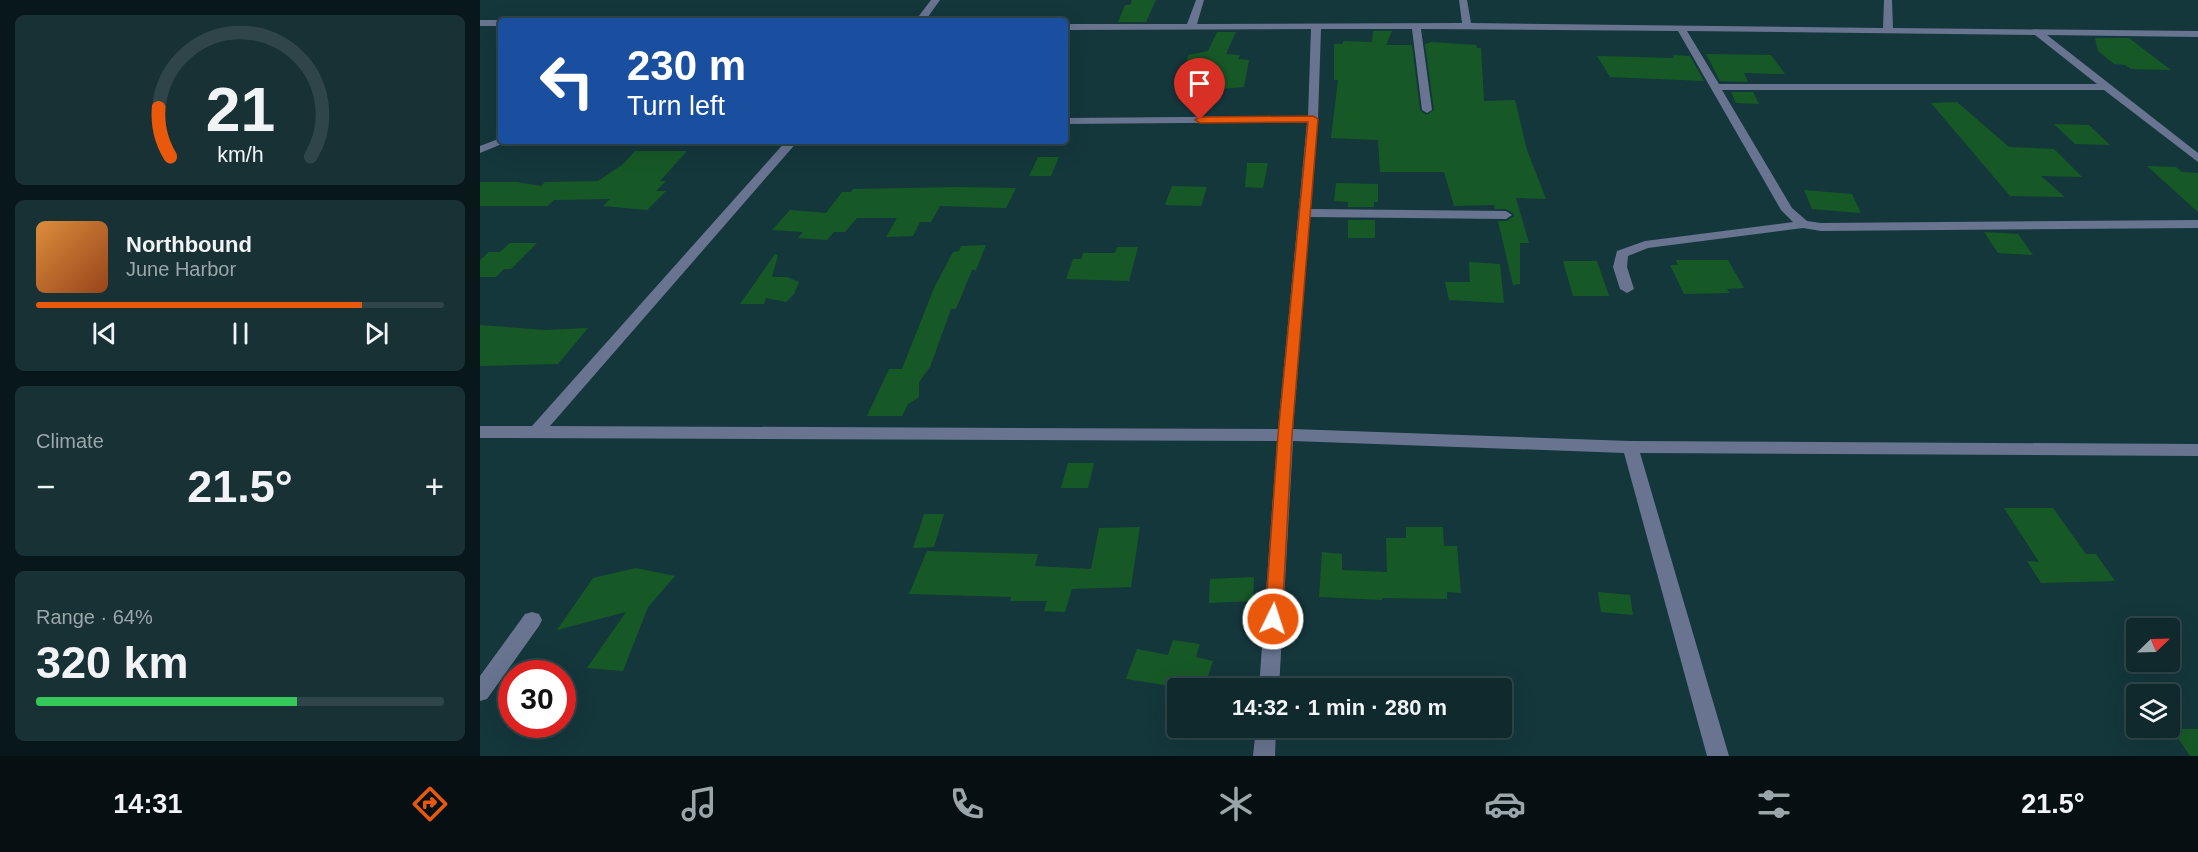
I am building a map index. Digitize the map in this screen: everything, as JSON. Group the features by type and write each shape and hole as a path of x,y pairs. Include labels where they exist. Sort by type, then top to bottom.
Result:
{"street":[{"path":"922,18 936,0"},
{"path":"1191,27 1200,0"},
{"path":"1463,0 1467,26"},
{"path":"1888,0 1888,29"},
{"path":"480,23 498,23"},
{"path":"1416,26 1427,110"},
{"path":"1068,27 1467,26 2198,34"},
{"path":"1270,678 1285,435 1313,119 1316,28"},
{"path":"1681,28 1787,210 1803,224"},
{"path":"2036,32 2198,159"},
{"path":"1716,87 2104,87"},
{"path":"1068,121 1313,119"},
{"path":"480,150 498,143"},
{"path":"535,433 789,144"},
{"path":"1304,213 1506,215"},
{"path":"1627,289 1620,267 1622,254 1645,245 1803,224 1821,227 2198,224"},
{"path":"480,432 1285,435 1630,447 2198,450"},
{"path":"1630,447 1718,756"},
{"path":"480,692 532,620"},
{"path":"1264,756 1265,738"}],"building":[{"path":"1132,0 1156,0 1146,22 1118,22 1125,5 1130,5"},
{"path":"1373,31 1392,31 1386,45 1412,45 1420,110 1426,115 1434,110 1425,44 1431,42 1476,45 1477,48 1481,48 1484,101 1515,100 1527,150 1546,199 1516,198 1529,243 1520,243 1520,284 1513,285 1498,221 1507,221 1514,216 1513,213 1506,209 1495,209 1494,205 1454,206 1444,172 1380,172 1378,140 1331,138 1338,80 1334,80 1334,44 1343,44 1343,41 1372,42"},
{"path":"1217,32 1236,32 1226,54 1240,55 1238,59 1249,60 1244,87 1220,89 1219,93 1181,92 1188,55 1208,51"},
{"path":"2095,38 2129,38 2171,70 2131,69 2125,65 2114,64 2098,51"},
{"path":"1706,54 1771,55 1785,74 1744,73 1748,82 1720,81"},
{"path":"1673,55 1690,56 1704,81 1610,77 1597,56 1674,58"},
{"path":"1731,92 1753,92 1759,104 1736,103"},
{"path":"1957,102 2009,147 2054,149 2082,177 2041,176 2065,197 2010,196 1931,103"},
{"path":"2054,124 2089,125 2110,145 2075,144"},
{"path":"635,151 687,151 660,181 666,181 656,191 666,191 647,210 603,206 610,199 554,200 548,206 480,206 480,182 517,182 541,186 545,182 598,181 622,165"},
{"path":"1038,157 1059,157 1051,176 1029,176"},
{"path":"1247,163 1268,163 1263,188 1245,187"},
{"path":"2147,166 2176,167 2182,172 2198,173 2198,212"},
{"path":"1336,183 1378,184 1378,202 1374,202 1374,207 1348,207 1348,202 1334,201"},
{"path":"1172,186 1207,187 1201,206 1165,205"},
{"path":"1016,188 1006,208 940,206 931,222 920,222 913,236 886,237 897,218 857,218 845,232 834,232 827,240 798,238 803,232 772,230 790,210 826,213 842,192 851,192 853,189"},
{"path":"1804,190 1852,194 1861,213 1812,209"},
{"path":"1348,220 1375,220 1375,238 1348,238"},
{"path":"1984,232 2018,234 2033,255 1998,253"},
{"path":"510,243 537,243 511,269 504,269 496,277 480,277 480,260 489,252 500,252"},
{"path":"986,245 976,270 972,270 956,309 951,309 930,367 919,382 919,397 908,404 902,416 867,416 889,369 902,369 934,288 953,252 959,251 961,246"},
{"path":"1117,247 1138,247 1129,281 1066,279 1073,259 1081,259 1083,253 1115,253"},
{"path":"775,254 778,255 772,277 787,277 799,282 794,294 786,302 766,298 764,304 740,304"},
{"path":"1676,260 1728,260 1744,288 1727,289 1730,293 1684,294 1670,265 1678,265"},
{"path":"1563,261 1597,261 1609,296 1573,296"},
{"path":"1469,262 1500,264 1504,303 1449,300 1445,282 1470,282"},
{"path":"480,325 545,330 588,328 558,364 480,366"},
{"path":"1068,463 1094,463 1088,488 1061,488"},
{"path":"2004,508 2053,508 2086,554 2096,554 2115,581 2041,583 2027,561 2039,562"},
{"path":"924,514 944,514 934,547 913,548"},
{"path":"1140,527 1131,587 1072,589 1065,612 1044,611 1047,601 1010,601 1011,597 909,594 927,551 1038,554 1035,566 1091,569 1099,528"},
{"path":"1406,527 1443,527 1444,546 1457,546 1461,593 1447,592 1447,599 1382,598 1382,600 1319,597 1322,552 1342,554 1342,570 1387,572 1386,538 1406,538"},
{"path":"636,568 675,576 648,607 623,671 587,668 626,612 557,630 593,578"},
{"path":"1254,577 1253,601 1209,603 1210,579"},
{"path":"1598,592 1630,595 1633,615 1601,612"},
{"path":"1173,640 1200,644 1196,657 1213,661 1207,678 1167,678 1167,685 1126,679 1137,649 1168,655"},
{"path":"2180,729 2198,729 2198,756 2190,756 2178,738 2180,738"}],"route":[{"path":"1200,120 1313,119 1285,435 1273,619"}]}
